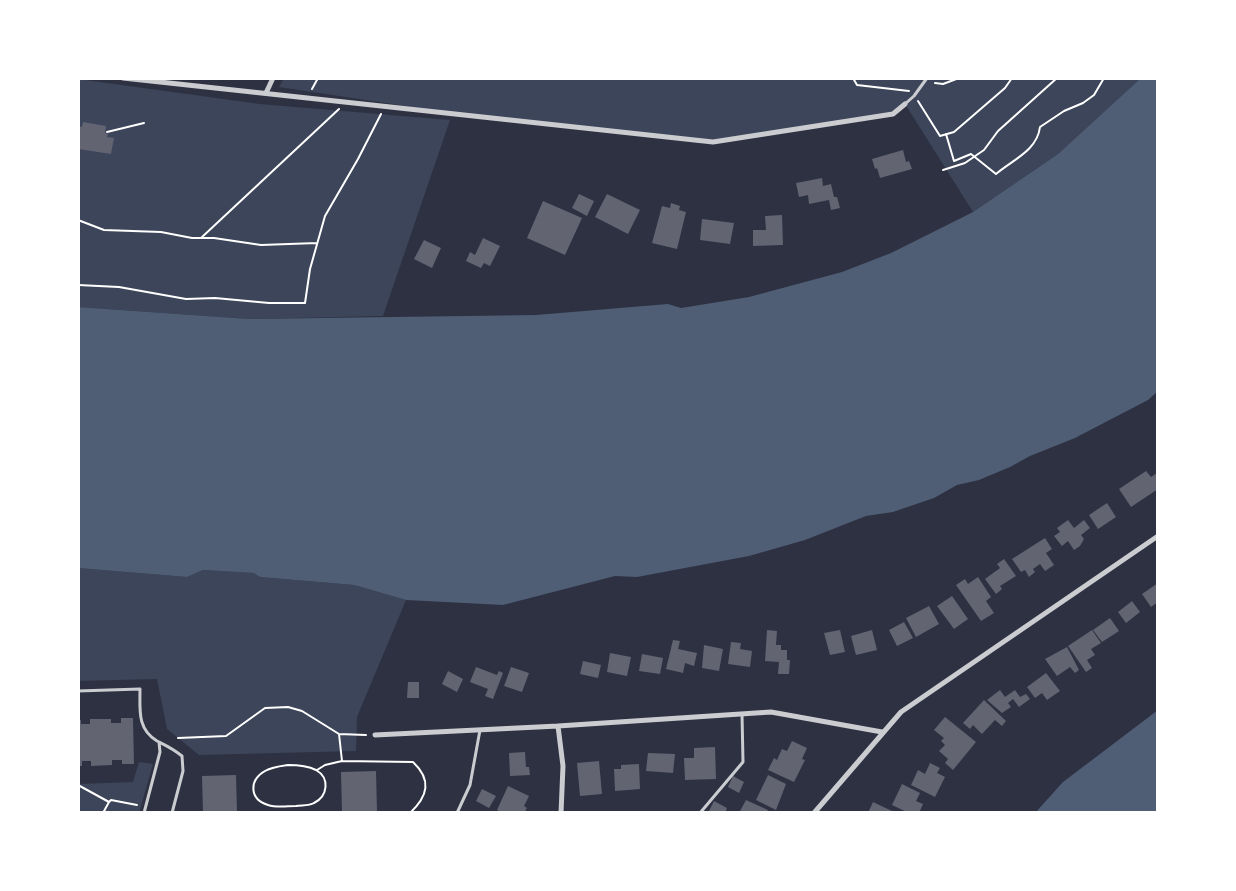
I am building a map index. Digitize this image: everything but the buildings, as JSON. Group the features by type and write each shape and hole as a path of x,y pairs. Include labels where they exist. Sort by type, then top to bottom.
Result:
{"street":[{"path":"123,78 154,79 713,142 893,114 905,104"},
{"path":"266,93 273,78"},
{"path":"814,813 901,712 1158,536"},
{"path":"375,735 771,712 882,732"},
{"path":"558,726 563,766 561,813"}],"lane":[{"path":"905,104 915,96 927,80"},
{"path":"78,691 140,689 141,719 144,731 182,756 183,771 172,813"},
{"path":"700,813 743,762 742,714"},
{"path":"457,813 470,785 480,730"},
{"path":"144,813 159,752 159,742"}],"path":[{"path":"307,97 318,78"},
{"path":"818,78 823,78"},
{"path":"853,78 857,85 911,91 940,136 954,132 1005,88 1012,78"},
{"path":"927,80 943,84 959,78"},
{"path":"943,170 965,163 984,150 998,131 1057,78"},
{"path":"946,134 954,161 971,154 996,174 1017,160 1032,145 1038,138 1040,128 1064,111 1083,103 1094,95 1104,78"},
{"path":"201,238 347,102"},
{"path":"78,285 119,287 186,299 215,298 269,303 305,303 310,269 325,216 385,106"},
{"path":"107,132 144,123"},
{"path":"78,220 104,230 161,232 261,245 317,243"},
{"path":"178,738 226,736 265,708 277,707 302,711 339,734 375,735"},
{"path":"339,734 342,760"},
{"path":"316,770 324,778 326,788 323,797 312,804 277,807 265,804 257,798 253,790 253,782 267,770 288,765 316,770 342,760 413,762 423,774 426,791 418,806 410,813"},
{"path":"78,785 109,802 111,800 146,806"},
{"path":"103,813 109,802"}],"shaded area":[{"path":"284,78 1141,78 1058,154 973,212 905,104 893,114 713,142 452,113 279,87"},
{"path":"1141,78 1158,78 1158,391 1148,400 1075,438 979,480 957,485 934,498 893,512 866,516 805,540 749,556 637,577 615,576 503,605 406,600 354,585 260,577 254,573 203,570 187,577 78,568 78,307 249,319 536,315 668,304 681,308 749,297 842,272 891,253 973,212 1058,154"},
{"path":"78,79 260,104 450,120 383,316 249,319 78,307"},
{"path":"78,568 187,577 203,570 255,573 260,577 354,585 406,600 357,717 356,751 199,755 167,729 157,679 78,681"},
{"path":"1158,710 1158,813 1035,813 1063,782"},
{"path":"139,762 153,764 139,813 78,813 78,784 133,782"}]}
